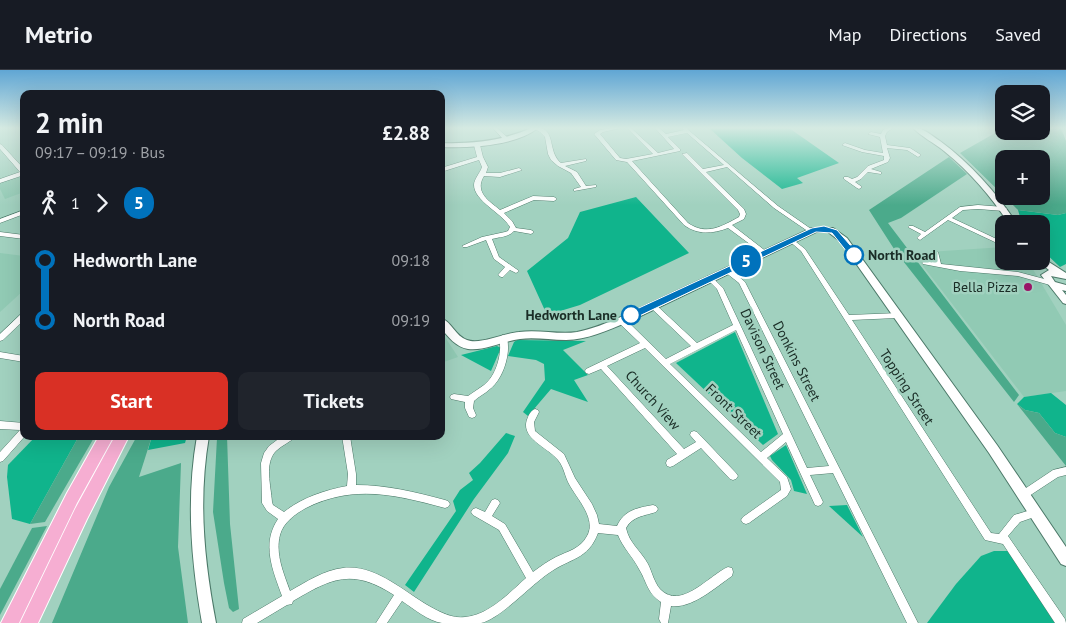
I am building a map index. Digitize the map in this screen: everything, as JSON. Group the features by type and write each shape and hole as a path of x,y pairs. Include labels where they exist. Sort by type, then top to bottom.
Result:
{"highway":[{"path":"10,623 72,498 104,440"},
{"path":"29,623 81,514 120,440"}],"street":[{"path":"7,154 20,168"},
{"path":"479,154 485,167 483,174 478,180 478,190 510,221 513,229"},
{"path":"551,154 560,165 576,176 584,188"},
{"path":"614,154 618,159 629,161 665,154"},
{"path":"629,161 689,227 708,232 742,218 743,212 685,154"},
{"path":"713,154 776,207 811,231"},
{"path":"853,181 868,170 886,161 886,154"},
{"path":"950,154 966,166 991,191 1008,215"},
{"path":"445,169 480,158"},
{"path":"560,165 584,160"},
{"path":"483,174 500,175 521,171 513,166"},
{"path":"702,171 726,166"},
{"path":"868,170 878,173"},
{"path":"0,181 20,174"},
{"path":"846,178 853,181 859,187"},
{"path":"576,190 594,186"},
{"path":"500,212 530,199 545,202 554,200"},
{"path":"910,227 923,236 962,208 970,206 1004,209"},
{"path":"0,221 20,214"},
{"path":"948,218 995,240"},
{"path":"728,225 764,252"},
{"path":"465,246 488,237 507,234 513,229 531,232"},
{"path":"445,326 456,341 464,345 478,345 528,334 561,337 578,336 621,320 811,231 820,229 835,232 844,240 1066,559"},
{"path":"0,234 20,236"},
{"path":"488,237 496,258 516,271"},
{"name":"Topping Street","path":"791,240 802,249 988,536 1005,540"},
{"path":"935,252 938,265"},
{"path":"926,263 963,269 996,270 1030,275 1066,288"},
{"path":"500,275 509,267"},
{"path":"1050,267 1063,275"},
{"name":"Donkins Street","path":"727,270 742,282 913,623"},
{"path":"1045,270 1045,278 1066,301"},
{"path":"1030,275 1046,273 1063,275"},
{"name":"Davison Street","path":"709,278 718,286 818,502"},
{"path":"652,305 696,347"},
{"path":"846,318 896,315"},
{"path":"0,338 20,320"},
{"name":"Front Street","path":"621,320 782,476 786,489 784,493 746,520"},
{"path":"665,363 737,326"},
{"path":"472,415 469,406 470,400 475,394 486,389 493,381 505,352 503,338"},
{"name":"Church View","path":"589,371 646,344"},
{"path":"0,355 20,358"},
{"name":"Church View","path":"602,365 684,454"},
{"path":"454,397 470,400"},
{"path":"247,623 322,579 342,573 369,577 434,616 459,623 472,621 489,613 544,570 582,550 587,544 594,528 594,514 574,486 565,463 552,449 532,433 530,419 535,412"},
{"path":"0,424 20,426"},
{"name":"Church View","path":"694,435 733,476"},
{"path":"0,458 20,436"},
{"path":"762,457 788,436"},
{"path":"203,440 196,500 197,544 209,623"},
{"path":"284,518 270,508 267,503 265,462 266,455 270,449 285,440"},
{"path":"347,440 352,474 351,489"},
{"path":"670,463 702,444"},
{"path":"804,472 836,469"},
{"path":"1023,495 1056,473 1066,471"},
{"path":"288,600 276,563 274,543 276,532 284,518 297,508 316,499 351,489 387,490 445,504"},
{"path":"487,517 495,503"},
{"path":"653,509 635,513 628,517 623,521 621,531 658,594 666,600 684,601 728,572"},
{"path":"476,512 502,527 532,579"},
{"path":"1034,513 1017,518 1003,535 1061,623"},
{"path":"594,528 621,531"},
{"path":"381,623 400,595"},
{"path":"664,619 666,600"}],"shaded area":[{"path":"961,154 995,154 995,187"},
{"path":"1050,154 1066,154 1066,213 1058,215 1018,210 1013,205 1050,205"},
{"path":"949,157 967,174 901,218 888,223 1019,395 1014,402 896,252 869,210"},
{"path":"20,176 20,193 5,199 0,189 0,183"},
{"path":"995,248 995,270 1033,270 1066,325 1066,391 1024,397 913,253"},
{"path":"0,253 20,256 20,294 0,312"},
{"path":"445,337 458,357 445,362"},
{"path":"1017,404 1025,410 1039,413 1055,433 1066,437 1066,466"},
{"path":"77,440 93,440 45,522 30,524"},
{"path":"135,440 151,440 139,477 181,463 178,547 188,623 52,623 109,487"},
{"path":"217,440 227,440 230,524 239,609 233,612 229,608 224,583 213,512"},
{"path":"47,526 0,615 0,589 32,528"}],"green space":[{"path":"737,154 826,154 839,163 797,178 803,183 782,189"},
{"path":"636,197 689,253 580,305 547,315 527,271 568,238 580,212"},
{"path":"1018,210 1058,215 1066,213 1066,264 1060,267 1050,258 1050,215 1019,215"},
{"path":"735,332 778,434 763,445 676,363"},
{"path":"517,340 586,341 563,350 588,375 574,380 588,402 551,389 528,416 523,412 545,380 544,364 536,360 508,356 514,342"},
{"path":"497,346 501,348 491,371 461,355"},
{"path":"1051,393 1066,405 1066,437 1055,433 1039,413 1025,410 1017,404 1024,397"},
{"path":"506,433 515,436 508,453 474,499 414,592 405,585 456,511 453,501 460,490 473,480 469,473"},
{"path":"32,440 77,440 30,524 12,519 7,477 8,465"},
{"path":"151,440 186,440 185,443 148,450"},
{"path":"786,445 807,494 794,491 791,480 770,456"},
{"path":"847,505 863,537 829,506"},
{"path":"994,551 1008,551 1057,623 927,623 956,584 981,556"}],"bus line":[{"name":"5","path":"631,315 815,230 824,229 835,232 854,255"}],"place":[{"name":"North Road","path":"854,255"},
{"name":"Bella Pizza","path":"1028,287"},
{"name":"Hedworth Lane","path":"631,315"}]}
